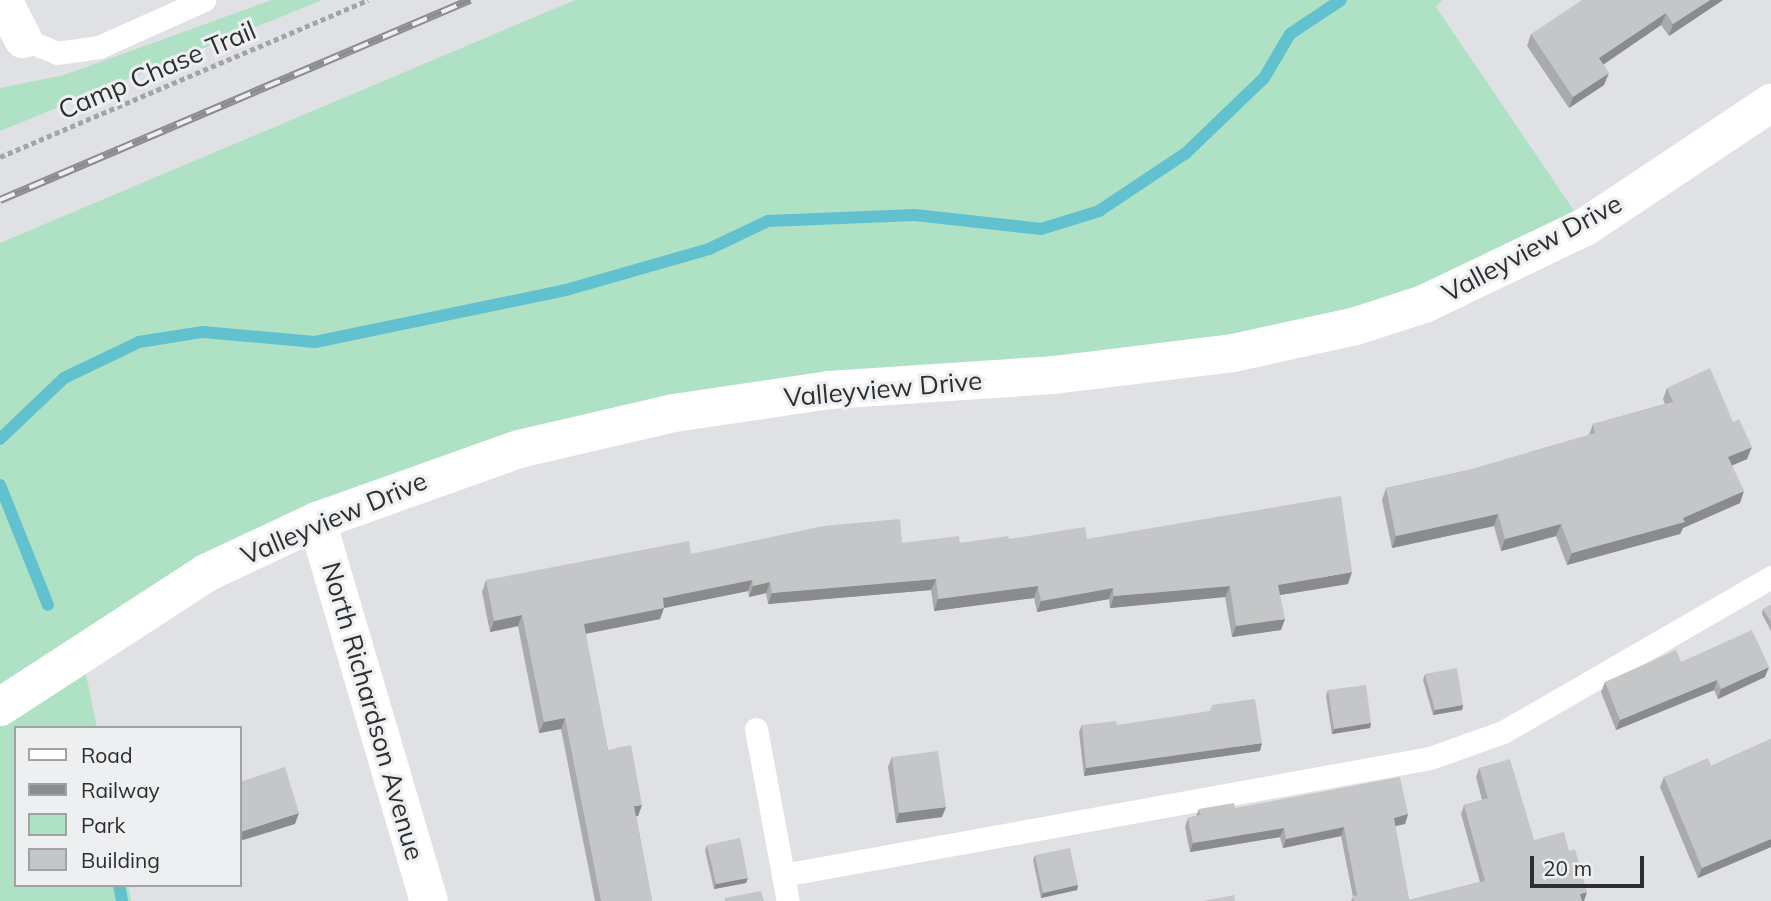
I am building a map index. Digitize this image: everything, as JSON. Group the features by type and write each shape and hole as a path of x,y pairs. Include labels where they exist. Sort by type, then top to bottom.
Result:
{"street":[{"path":"3,0 23,39"},
{"name":"Valleyview Drive","path":"0,707 206,573 317,521 519,449 674,413 829,390 1145,366 1356,326 1481,280 1585,227 1771,103"},
{"name":"North Richardson Avenue","path":"317,521 429,901"}],"lane":[{"path":"23,39 57,53 99,47 204,0"},
{"path":"783,875 1430,758 1503,732 1771,577"},
{"path":"756,729 788,901"}],"path":[{"name":"Camp Chase Trail","path":"0,157 368,0"}],"green space":[{"path":"272,0 322,0 0,131 0,88 64,75"},
{"path":"575,0 1442,0 1436,7 1585,227 1424,304 519,449 81,650 97,726 14,726 14,887 128,887 131,901 0,901 0,243"}],"building":[{"path":"1582,0 1710,0 1673,24 1666,13 1599,58 1609,73 1573,97 1531,34"},
{"path":"1710,368 1733,422 1739,419 1752,447 1728,457 1744,491 1683,518 1685,522 1572,553 1561,524 1505,539 1498,514 1396,536 1386,488 1469,470 1595,433 1593,424 1673,402 1667,388"},
{"path":"1341,496 1352,572 1278,585 1285,619 1236,626 1230,586 1114,596 1113,588 1041,601 1038,586 938,599 936,579 772,593 770,582 753,586 752,580 663,598 664,608 584,624 608,750 631,745 642,805 634,806 652,901 601,901 565,718 544,722 522,615 494,621 486,580 689,541 691,554 824,526 900,519 902,543 959,536 960,543 1008,536 1009,539 1085,527 1087,539"},
{"path":"1771,605 1771,622 1763,609"},
{"path":"1752,630 1769,667 1721,689 1717,680 1620,720 1605,682 1676,650 1681,662"},
{"path":"1457,668 1463,705 1435,710 1425,674"},
{"path":"1366,685 1371,723 1334,729 1328,690"},
{"path":"1255,699 1262,743 1086,768 1082,725 1116,721 1117,725 1210,711 1212,705"},
{"path":"1771,739 1771,839 1702,868 1664,777 1708,758 1711,766"},
{"path":"938,751 946,807 899,813 892,757"},
{"path":"1510,759 1534,840 1564,832 1569,851 1575,849 1587,892 1580,894 1582,901 1354,901 1353,896 1357,895 1344,827 1286,839 1284,828 1193,843 1188,818 1200,815 1199,809 1234,803 1235,808 1400,777 1408,814 1394,818 1409,900 1485,881 1464,805 1488,798 1479,768"},
{"path":"285,767 299,813 242,831 242,781"},
{"path":"740,838 748,878 716,884 707,845"},
{"path":"1070,848 1078,885 1043,893 1035,855"},
{"path":"761,891 764,901 725,901 725,898"},
{"path":"1234,895 1235,901 1204,901"}],"waterway":[{"path":"0,439 64,378 139,342 203,332 315,342 566,290 709,249 768,221 915,215 1041,229 1099,211 1186,153 1264,78 1290,34 1341,0"},
{"path":"0,485 48,605"},
{"path":"119,887 122,901"}],"railway":[{"path":"0,200 470,0"}]}
